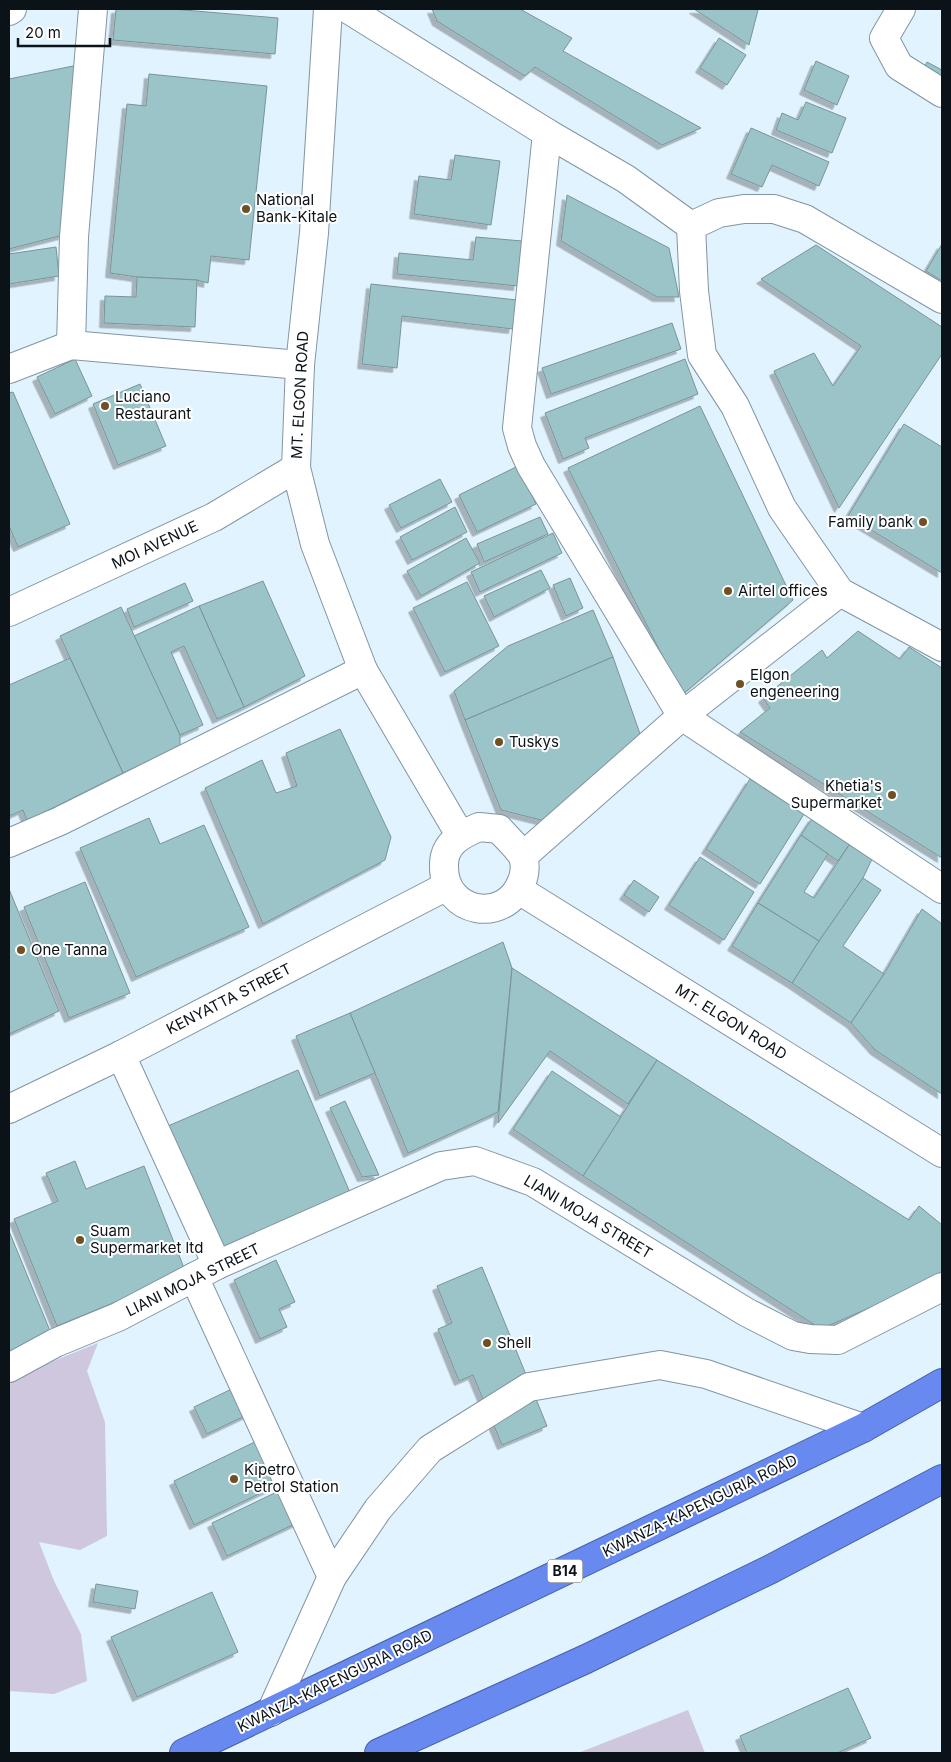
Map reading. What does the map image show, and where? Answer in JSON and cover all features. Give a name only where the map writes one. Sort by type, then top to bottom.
[{"type":"highway","name":"KWANZA-KAPENGURIA ROAD","points":[[184,1753],[863,1428],[942,1383]]},
{"type":"highway","points":[[379,1753],[586,1658],[771,1569],[942,1478]]},
{"type":"street","points":[[71,345],[74,237],[93,9]]},
{"type":"street","name":"MT. ELGON ROAD","points":[[328,9],[314,233],[300,365],[296,468],[316,544],[363,670],[460,835]]},
{"type":"street","points":[[348,9],[547,133],[626,179],[691,226]]},
{"type":"street","points":[[901,9],[884,38],[899,66],[942,92]]},
{"type":"street","points":[[547,133],[517,428],[522,446],[531,466],[682,716],[942,890]]},
{"type":"street","points":[[691,226],[719,213],[744,209],[774,209],[805,220],[942,299]]},
{"type":"street","points":[[691,226],[694,292],[702,355],[735,406],[782,508],[840,592],[942,647]]},
{"type":"street","points":[[9,369],[71,345],[300,365]]},
{"type":"street","name":"MOI AVENUE","points":[[9,612],[214,517],[296,468]]},
{"type":"street","points":[[523,856],[682,716],[840,592]]},
{"type":"street","points":[[9,843],[60,821],[363,670]]},
{"type":"street","points":[[479,827],[499,829],[523,856],[525,874],[519,890],[512,898],[493,908],[482,909],[461,902],[453,895],[447,886],[444,864],[446,852],[460,835],[479,827]]},
{"type":"street","name":"KENYATTA STREET","points":[[9,1109],[121,1055],[447,886]]},
{"type":"street","name":"MT. ELGON ROAD","points":[[519,890],[942,1153]]},
{"type":"street","points":[[121,1055],[205,1271],[332,1577]]},
{"type":"street","name":"LIANI MOJA STREET","points":[[9,1368],[55,1343],[118,1317],[205,1271],[442,1166],[475,1161],[533,1182],[746,1312],[793,1336],[838,1340],[942,1287]]},
{"type":"street","points":[[272,1712],[332,1577],[378,1510],[430,1449],[529,1387],[660,1365],[706,1374],[863,1428]]},
{"type":"shaded area","points":[[98,1343],[87,1371],[105,1422],[107,1536],[80,1550],[39,1542],[54,1581],[81,1634],[87,1681],[54,1694],[9,1691],[9,1379]]},
{"type":"shaded area","points":[[688,1710],[705,1753],[578,1753]]},
{"type":"building","points":[[116,9],[172,9],[278,18],[275,54],[113,40]]},
{"type":"building","points":[[432,9],[520,9],[572,38],[563,51],[701,128],[662,145],[535,67],[525,76],[437,21]]},
{"type":"building","points":[[694,9],[757,9],[749,45]]},
{"type":"building","points":[[719,38],[746,55],[727,85],[700,68]]},
{"type":"building","points":[[816,61],[849,76],[837,105],[804,90]]},
{"type":"building","points":[[927,62],[942,70],[942,87],[920,75]]},
{"type":"building","points":[[78,65],[63,235],[9,249],[9,79]]},
{"type":"building","points":[[149,74],[267,86],[249,260],[211,256],[208,283],[197,280],[137,277],[110,273],[127,104],[146,106]]},
{"type":"building","points":[[806,102],[846,118],[832,153],[776,130],[782,113],[798,120]]},
{"type":"building","points":[[751,128],[829,162],[819,186],[772,165],[762,187],[731,174]]},
{"type":"building","points":[[455,155],[500,161],[491,225],[414,214],[419,176],[451,180]]},
{"type":"building","points":[[567,195],[669,248],[679,297],[657,297],[561,241]]},
{"type":"building","points":[[476,237],[522,241],[518,286],[397,274],[399,253],[473,260]]},
{"type":"building","points":[[942,244],[942,281],[926,271]]},
{"type":"building","points":[[816,245],[942,327],[942,354],[839,508],[774,371],[814,353],[833,386],[861,346],[761,279]]},
{"type":"building","points":[[56,247],[59,276],[9,284],[9,254]]},
{"type":"building","points":[[137,277],[197,280],[195,327],[104,323],[105,296],[136,297]]},
{"type":"building","points":[[371,284],[517,300],[513,329],[402,316],[397,368],[362,364]]},
{"type":"building","points":[[672,323],[681,349],[551,394],[542,368]]},
{"type":"building","points":[[75,359],[92,396],[55,414],[37,377]]},
{"type":"building","points":[[685,359],[698,394],[585,438],[589,448],[563,459],[545,413]]},
{"type":"building","points":[[140,384],[166,446],[118,465],[93,404]]},
{"type":"building","points":[[13,392],[70,524],[18,547],[9,526],[9,393]]},
{"type":"building","points":[[700,406],[793,600],[682,695],[568,468]]},
{"type":"building","points":[[904,424],[942,447],[942,573],[848,516]]},
{"type":"building","points":[[518,466],[536,504],[477,532],[459,495]]},
{"type":"building","points":[[440,479],[452,502],[401,528],[389,505]]},
{"type":"building","points":[[455,507],[467,532],[412,560],[400,537]]},
{"type":"building","points":[[540,517],[548,534],[484,562],[477,544]]},
{"type":"building","points":[[553,533],[562,553],[480,592],[471,572]]},
{"type":"building","points":[[466,538],[480,563],[421,596],[407,571]]},
{"type":"building","points":[[541,570],[550,588],[494,617],[484,596]]},
{"type":"building","points":[[570,578],[583,608],[566,616],[553,585]]},
{"type":"building","points":[[263,581],[305,676],[244,707],[199,606]]},
{"type":"building","points":[[467,582],[499,646],[445,672],[413,608]]},
{"type":"building","points":[[185,583],[193,601],[134,627],[127,609]]},
{"type":"building","points":[[199,606],[244,707],[217,719],[184,646],[171,652],[203,725],[180,735],[134,636]]},
{"type":"building","points":[[121,607],[180,735],[180,746],[123,773],[60,636]]},
{"type":"building","points":[[593,610],[613,657],[465,720],[454,691],[508,646]]},
{"type":"building","name":"Khetia's Supermarket","points":[[858,631],[900,659],[909,647],[942,668],[942,858],[740,732],[770,708],[763,698],[822,650],[827,658]]},
{"type":"building","points":[[613,657],[645,748],[549,822],[501,810],[465,720]]},
{"type":"building","points":[[70,658],[123,773],[27,821],[23,810],[9,816],[9,685]]},
{"type":"building","points":[[340,729],[391,837],[385,860],[263,924],[205,788],[262,760],[276,793],[297,786],[286,753]]},
{"type":"building","points":[[750,779],[804,814],[760,884],[706,849]]},
{"type":"building","points":[[813,817],[851,842],[838,861],[801,835]]},
{"type":"building","points":[[149,818],[160,844],[204,825],[249,927],[136,977],[80,848]]},
{"type":"building","points":[[801,835],[828,854],[804,892],[814,898],[851,842],[873,857],[863,878],[819,941],[758,903]]},
{"type":"building","points":[[700,857],[754,892],[724,940],[669,905]]},
{"type":"building","points":[[863,878],[881,890],[843,946],[884,974],[851,1023],[792,983]]},
{"type":"building","points":[[634,880],[659,897],[649,912],[624,895]]},
{"type":"building","points":[[85,882],[130,993],[69,1018],[24,907]]},
{"type":"building","name":"One Tanna","points":[[9,889],[59,1011],[9,1034]]},
{"type":"building","points":[[758,903],[819,941],[792,983],[732,946]]},
{"type":"building","points":[[922,909],[942,924],[942,1094],[875,1050],[851,1023],[884,974]]},
{"type":"building","points":[[503,942],[512,968],[498,1112],[408,1153],[350,1013]]},
{"type":"building","points":[[512,968],[657,1060],[628,1104],[550,1051],[498,1123]]},
{"type":"building","points":[[350,1013],[375,1073],[320,1096],[296,1036]]},
{"type":"building","points":[[657,1060],[909,1220],[919,1206],[942,1225],[942,1276],[821,1329],[583,1176]]},
{"type":"building","points":[[298,1070],[351,1195],[221,1250],[168,1126]]},
{"type":"building","points":[[552,1071],[621,1117],[583,1176],[513,1129]]},
{"type":"building","points":[[345,1101],[379,1175],[362,1177],[330,1108]]},
{"type":"building","points":[[75,1161],[86,1189],[144,1166],[186,1273],[57,1326],[14,1219],[58,1201],[46,1173]]},
{"type":"building","points":[[9,1231],[55,1343],[9,1362]]},
{"type":"building","points":[[276,1260],[295,1302],[279,1309],[287,1327],[260,1339],[234,1280]]},
{"type":"building","points":[[482,1267],[547,1426],[502,1445],[473,1375],[459,1381],[438,1329],[452,1323],[437,1286]]},
{"type":"building","points":[[238,1386],[251,1413],[207,1434],[194,1407]]},
{"type":"building","points":[[263,1438],[284,1482],[194,1525],[174,1481]]},
{"type":"building","points":[[285,1488],[301,1521],[227,1556],[212,1523]]},
{"type":"building","points":[[96,1584],[138,1591],[135,1609],[93,1602]]},
{"type":"building","points":[[212,1592],[238,1652],[137,1697],[111,1637]]},
{"type":"building","points":[[848,1688],[871,1738],[837,1753],[747,1753],[740,1736]]},
{"type":"place","name":"National Bank-Kitale","points":[[246,209]]},
{"type":"place","name":"Luciano Restaurant","points":[[105,406]]},
{"type":"place","name":"Family bank","points":[[923,522]]},
{"type":"place","name":"Airtel offices","points":[[728,591]]},
{"type":"place","name":"Elgon engeneering","points":[[740,684]]},
{"type":"place","name":"Tuskys","points":[[499,742]]},
{"type":"place","name":"Khetia's Supermarket","points":[[892,795]]},
{"type":"place","name":"One Tanna","points":[[21,950]]},
{"type":"place","name":"Suam Supermarket ltd","points":[[80,1240]]},
{"type":"place","name":"Shell","points":[[487,1343]]},
{"type":"place","name":"Kipetro Petrol Station","points":[[234,1479]]}]
